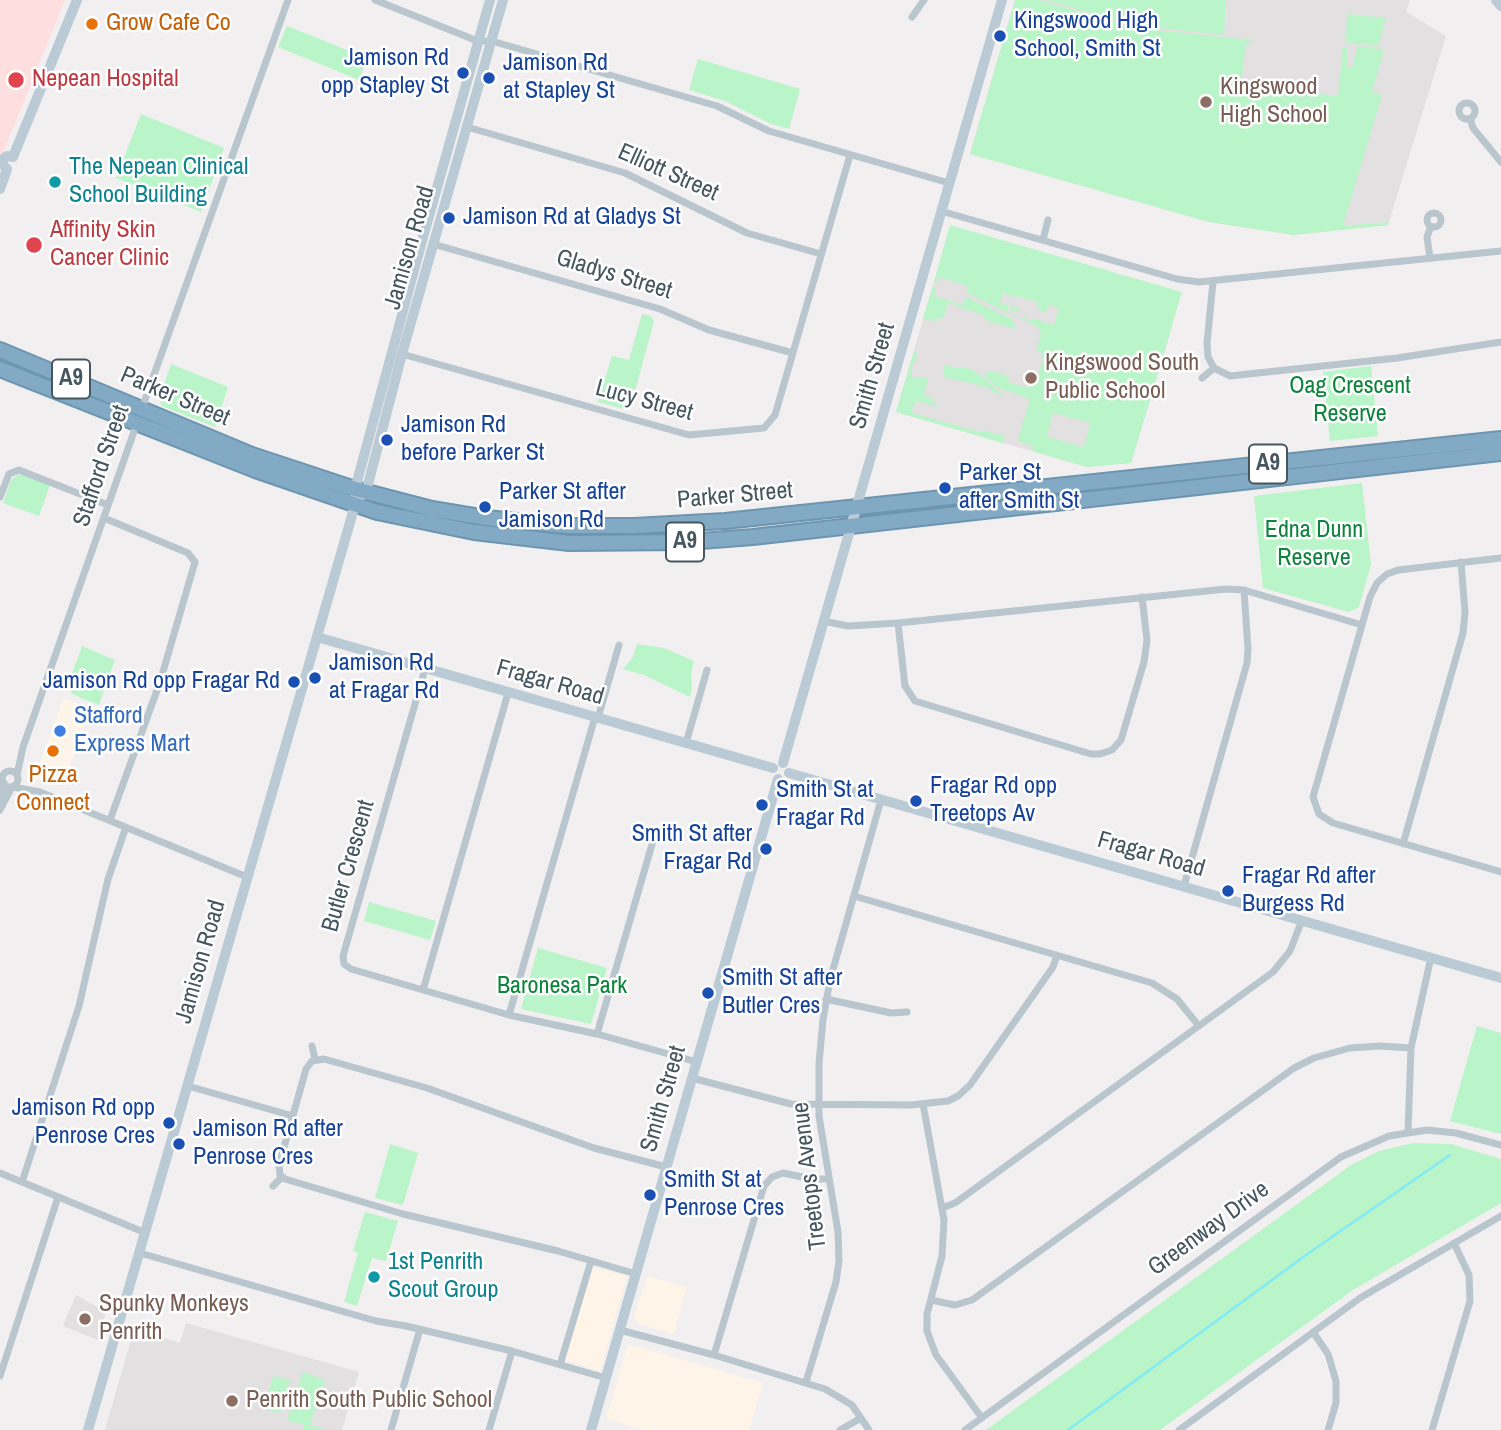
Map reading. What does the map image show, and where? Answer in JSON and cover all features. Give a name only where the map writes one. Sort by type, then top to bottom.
[{"type":"highway","name":"Parker Street","points":[[0,350],[277,464],[360,490],[432,509],[567,526],[670,525],[858,508],[1501,439]]},
{"type":"highway","name":"Parker Street","points":[[0,369],[275,477],[355,505],[465,530],[569,542],[688,542],[851,527],[1156,490],[1501,453]]},
{"type":"street","points":[[0,189],[7,169],[3,165],[3,159],[9,155],[13,157],[78,0]]},
{"type":"street","name":"Stafford Street","points":[[12,787],[18,782],[23,747],[288,0]]},
{"type":"street","points":[[375,0],[485,41],[717,106],[769,131],[949,183]]},
{"type":"street","name":"Jamison Road","points":[[427,242],[467,128],[485,41],[490,0]]},
{"type":"street","name":"Jamison Road","points":[[88,1430],[360,490],[427,242],[454,124],[503,0]]},
{"type":"street","points":[[912,17],[923,0]]},
{"type":"street","name":"Smith Street","points":[[591,1430],[1002,0]]},
{"type":"street","points":[[1496,0],[1501,6]]},
{"type":"street","points":[[1470,118],[1474,128],[1501,162]]},
{"type":"street","name":"Elliott Street","points":[[454,124],[625,173],[747,233],[821,254]]},
{"type":"street","name":"Lucy Street","points":[[397,352],[695,436],[767,427],[775,415],[850,155]]},
{"type":"street","points":[[941,211],[1177,279],[1213,282],[1501,251]]},
{"type":"street","points":[[1043,240],[1048,220]]},
{"type":"street","points":[[1430,226],[1427,237],[1430,258]]},
{"type":"street","name":"Gladys Street","points":[[427,242],[660,309],[709,330],[793,353]]},
{"type":"street","points":[[1213,282],[1207,351],[1214,368],[1226,375],[1242,376],[1397,358],[1501,342]]},
{"type":"street","points":[[1202,378],[1214,368]]},
{"type":"street","points":[[0,497],[9,474],[19,470],[108,505]]},
{"type":"street","points":[[104,518],[188,553],[195,562],[160,682],[110,820]]},
{"type":"street","points":[[1501,558],[1398,570],[1387,574],[1373,589],[1314,791],[1317,811],[1327,820],[1500,872],[1501,862]]},
{"type":"street","points":[[1403,844],[1461,639],[1465,612],[1461,562]]},
{"type":"street","points":[[823,621],[848,626],[898,623],[1212,589],[1244,590],[1362,625]]},
{"type":"street","points":[[1184,886],[1247,663],[1244,590]]},
{"type":"street","points":[[898,623],[905,686],[915,701],[1078,750],[1100,754],[1112,750],[1121,740],[1144,662],[1147,640],[1142,597]]},
{"type":"street","name":"Fragar Road","points":[[317,637],[1501,978]]},
{"type":"street","points":[[509,1015],[619,645]]},
{"type":"street","name":"Butler Crescent","points":[[425,669],[343,959],[344,964],[351,969],[509,1015],[597,1034],[697,1062]]},
{"type":"street","points":[[685,743],[707,670]]},
{"type":"street","points":[[423,990],[508,693]]},
{"type":"street","name":"Stafford Street","points":[[2,782],[5,772],[23,747]]},
{"type":"street","points":[[5,772],[17,775],[40,792]]},
{"type":"street","points":[[0,801],[2,782],[12,787],[40,792],[247,877]]},
{"type":"street","points":[[0,810],[12,787]]},
{"type":"street","name":"Treetops Avenue","points":[[806,1382],[836,1282],[839,1261],[838,1232],[828,1179],[819,1104],[820,1050],[826,999],[881,800]]},
{"type":"street","points":[[22,1182],[79,1006],[108,879],[126,827]]},
{"type":"street","points":[[597,1034],[655,834]]},
{"type":"street","points":[[854,897],[1158,986],[1177,999],[1199,1026]]},
{"type":"street","points":[[942,1208],[955,1203],[1278,968],[1293,946],[1303,920]]},
{"type":"street","points":[[692,1078],[785,1103],[923,1104],[948,1101],[967,1090],[1052,967],[1056,955]]},
{"type":"street","points":[[1408,1132],[1411,1048],[1431,957]]},
{"type":"street","points":[[826,999],[891,1013],[907,1012]]},
{"type":"street","points":[[312,1046],[314,1059],[306,1069],[279,1165],[282,1177],[403,1214],[558,1251],[636,1274]]},
{"type":"street","points":[[931,1300],[956,1305],[972,1300],[1294,1068],[1314,1058],[1350,1048],[1411,1048]]},
{"type":"street","points":[[314,1059],[324,1059],[427,1088],[594,1148],[666,1167]]},
{"type":"street","points":[[188,1086],[293,1116]]},
{"type":"street","points":[[923,1104],[942,1208],[944,1246],[926,1326],[932,1348],[982,1418]]},
{"type":"street","name":"Greenway Drive","points":[[965,1430],[1341,1157],[1367,1144],[1408,1132],[1427,1130],[1456,1133],[1501,1145]]},
{"type":"street","points":[[0,1173],[146,1233]]},
{"type":"street","points":[[714,1355],[764,1186],[772,1177],[783,1173],[812,1179],[828,1179]]},
{"type":"street","points":[[273,1186],[282,1177]]},
{"type":"street","points":[[0,1376],[58,1197]]},
{"type":"street","points":[[1179,1430],[1360,1298],[1501,1216]]},
{"type":"street","points":[[1432,1430],[1471,1301],[1469,1275],[1454,1243]]},
{"type":"street","points":[[140,1253],[376,1321],[512,1351],[606,1378]]},
{"type":"street","points":[[560,1365],[590,1261]]},
{"type":"street","points":[[391,1430],[420,1329]]},
{"type":"street","points":[[620,1330],[806,1382],[844,1398],[869,1430]]},
{"type":"street","points":[[1313,1332],[1328,1354],[1335,1373],[1337,1395],[1328,1430]]},
{"type":"street","points":[[489,1430],[512,1351]]},
{"type":"street","points":[[840,1430],[861,1418]]},
{"type":"shaded area","name":"Nepean Hospital","points":[[0,0],[65,0],[0,160]]},
{"type":"shaded area","name":"Kingswood High School","points":[[1015,0],[1410,0],[1406,12],[1446,36],[1388,225],[1294,235],[1209,222],[970,154]]},
{"type":"shaded area","name":"Kingswood South Public School","points":[[938,268],[1170,334],[1131,463],[1087,467],[896,412]]},
{"type":"shaded area","points":[[63,698],[84,706],[88,715],[64,782],[55,786],[35,778]]},
{"type":"shaded area","points":[[592,1267],[627,1276],[600,1371],[565,1360]]},
{"type":"shaded area","points":[[647,1276],[687,1287],[674,1334],[639,1324],[634,1317]]},
{"type":"shaded area","name":"Spunky Monkeys Penrith","points":[[76,1295],[106,1312],[98,1340],[63,1326]]},
{"type":"shaded area","name":"Penrith South Public School","points":[[186,1323],[359,1372],[342,1430],[105,1430],[134,1329],[180,1343]]},
{"type":"shaded area","points":[[631,1345],[763,1383],[749,1430],[643,1430],[606,1419],[627,1347]]},
{"type":"green space","name":"Kingswood High School","points":[[1015,0],[1038,0],[1138,28],[1250,40],[1249,44],[1246,44],[1241,85],[1338,96],[1343,46],[1347,47],[1348,68],[1352,68],[1358,46],[1384,50],[1372,92],[1382,95],[1343,226],[1388,222],[1388,225],[1294,235],[1209,222],[970,154]]},
{"type":"green space","points":[[1046,0],[1226,0],[1224,35],[1133,25]]},
{"type":"green space","points":[[1348,14],[1386,18],[1378,46],[1345,42]]},
{"type":"green space","points":[[287,26],[367,58],[359,80],[278,47]]},
{"type":"green space","points":[[698,59],[800,89],[789,129],[771,124],[725,101],[689,90]]},
{"type":"green space","points":[[141,114],[224,148],[201,212],[116,178]]},
{"type":"green space","points":[[950,225],[1182,292],[1131,463],[1087,467],[1032,451],[1033,446],[1018,439],[1030,399],[996,387],[984,374],[991,371],[1009,376],[1008,382],[1029,388],[1031,383],[1035,384],[1043,359],[1036,349],[1041,335],[1038,327],[1017,316],[1054,325],[1059,308],[1049,305],[1046,312],[1041,313],[1038,308],[1036,313],[1038,302],[1014,296],[1011,306],[1019,308],[1018,312],[1009,309],[1013,296],[1002,293],[1000,303],[1008,305],[1007,310],[1015,316],[967,293],[968,286],[939,277],[937,283],[934,282]],"holes":[[[1053,413],[1090,423],[1084,447],[1047,437]]]},
{"type":"green space","points":[[933,286],[936,288],[934,296],[962,305],[966,297],[1012,319],[1016,329],[988,321],[984,315],[964,309],[961,312],[962,307],[948,303],[943,319],[937,317],[935,322],[923,318]]},
{"type":"green space","points":[[642,314],[651,316],[654,321],[631,406],[624,409],[598,402],[612,356],[629,360]]},
{"type":"green space","points":[[914,351],[918,355],[912,366],[912,377],[931,379],[928,380],[924,395],[937,403],[936,406],[915,401],[912,413],[980,432],[981,430],[1005,436],[1003,443],[896,412]]},
{"type":"green space","points":[[171,364],[228,387],[215,427],[162,406],[159,399]]},
{"type":"green space","points":[[944,365],[967,367],[982,376],[1004,396],[992,392],[990,388],[944,377]]},
{"type":"green space","name":"Oag Crescent Reserve","points":[[1371,366],[1378,436],[1330,441],[1323,372]]},
{"type":"green space","points":[[17,475],[50,485],[39,516],[3,503],[11,480]]},
{"type":"green space","name":"Edna Dunn Reserve","points":[[1362,483],[1371,564],[1359,607],[1349,612],[1263,588],[1254,496]]},
{"type":"green space","points":[[637,644],[664,648],[694,661],[690,697],[644,675],[623,669],[633,657]]},
{"type":"green space","points":[[82,646],[115,660],[99,705],[72,694],[68,685]]},
{"type":"green space","points":[[369,902],[436,921],[430,940],[364,921]]},
{"type":"green space","name":"Baronesa Park","points":[[538,948],[607,968],[591,1024],[521,1009]]},
{"type":"green space","points":[[1477,1026],[1501,1033],[1501,1134],[1450,1121]]},
{"type":"green space","points":[[1413,1143],[1451,1144],[1501,1159],[1501,1203],[1353,1290],[1160,1430],[986,1430],[1351,1165],[1379,1151]]},
{"type":"green space","points":[[390,1144],[418,1153],[403,1205],[375,1198]]},
{"type":"green space","points":[[365,1212],[398,1221],[386,1261],[372,1258],[357,1306],[344,1302],[358,1253],[353,1251]]},
{"type":"green space","points":[[303,1372],[325,1380],[310,1425],[327,1430],[303,1430],[304,1425],[287,1420]]},
{"type":"green space","points":[[273,1376],[290,1380],[280,1413],[264,1409]]},
{"type":"waterway","points":[[1068,1430],[1306,1255],[1450,1155]]},
{"type":"place","name":"Grow Cafe Co","points":[[92,24]]},
{"type":"place","name":"Kingswood High School, Smith St","points":[[1000,36]]},
{"type":"place","name":"Jamison Rd opp Stapley St","points":[[463,73]]},
{"type":"place","name":"Jamison Rd at Stapley St","points":[[489,78]]},
{"type":"place","name":"Nepean Hospital","points":[[16,80]]},
{"type":"place","name":"Kingswood High School","points":[[1206,102]]},
{"type":"place","name":"The Nepean Clinical School Building","points":[[55,182]]},
{"type":"place","name":"Jamison Rd at Gladys St","points":[[449,218]]},
{"type":"place","name":"Affinity Skin Cancer Clinic","points":[[34,245]]},
{"type":"place","name":"Kingswood South Public School","points":[[1031,378]]},
{"type":"place","name":"Jamison Rd before Parker St","points":[[387,440]]},
{"type":"place","name":"Parker St after Smith St","points":[[945,488]]},
{"type":"place","name":"Parker St after Jamison Rd","points":[[485,507]]},
{"type":"place","name":"Jamison Rd at Fragar Rd","points":[[315,678]]},
{"type":"place","name":"Jamison Rd opp Fragar Rd","points":[[294,682]]},
{"type":"place","name":"Stafford Express Mart","points":[[60,731]]},
{"type":"place","name":"Pizza Connect","points":[[53,751]]},
{"type":"place","name":"Fragar Rd opp Treetops Av","points":[[916,801]]},
{"type":"place","name":"Smith St at Fragar Rd","points":[[762,805]]},
{"type":"place","name":"Smith St after Fragar Rd","points":[[766,849]]},
{"type":"place","name":"Fragar Rd after Burgess Rd","points":[[1228,891]]},
{"type":"place","name":"Smith St after Butler Cres","points":[[708,993]]},
{"type":"place","name":"Jamison Rd opp Penrose Cres","points":[[169,1123]]},
{"type":"place","name":"Jamison Rd after Penrose Cres","points":[[179,1144]]},
{"type":"place","name":"Smith St at Penrose Cres","points":[[650,1195]]},
{"type":"place","name":"1st Penrith Scout Group","points":[[374,1277]]},
{"type":"place","name":"Spunky Monkeys Penrith","points":[[85,1319]]},
{"type":"place","name":"Penrith South Public School","points":[[232,1401]]}]
